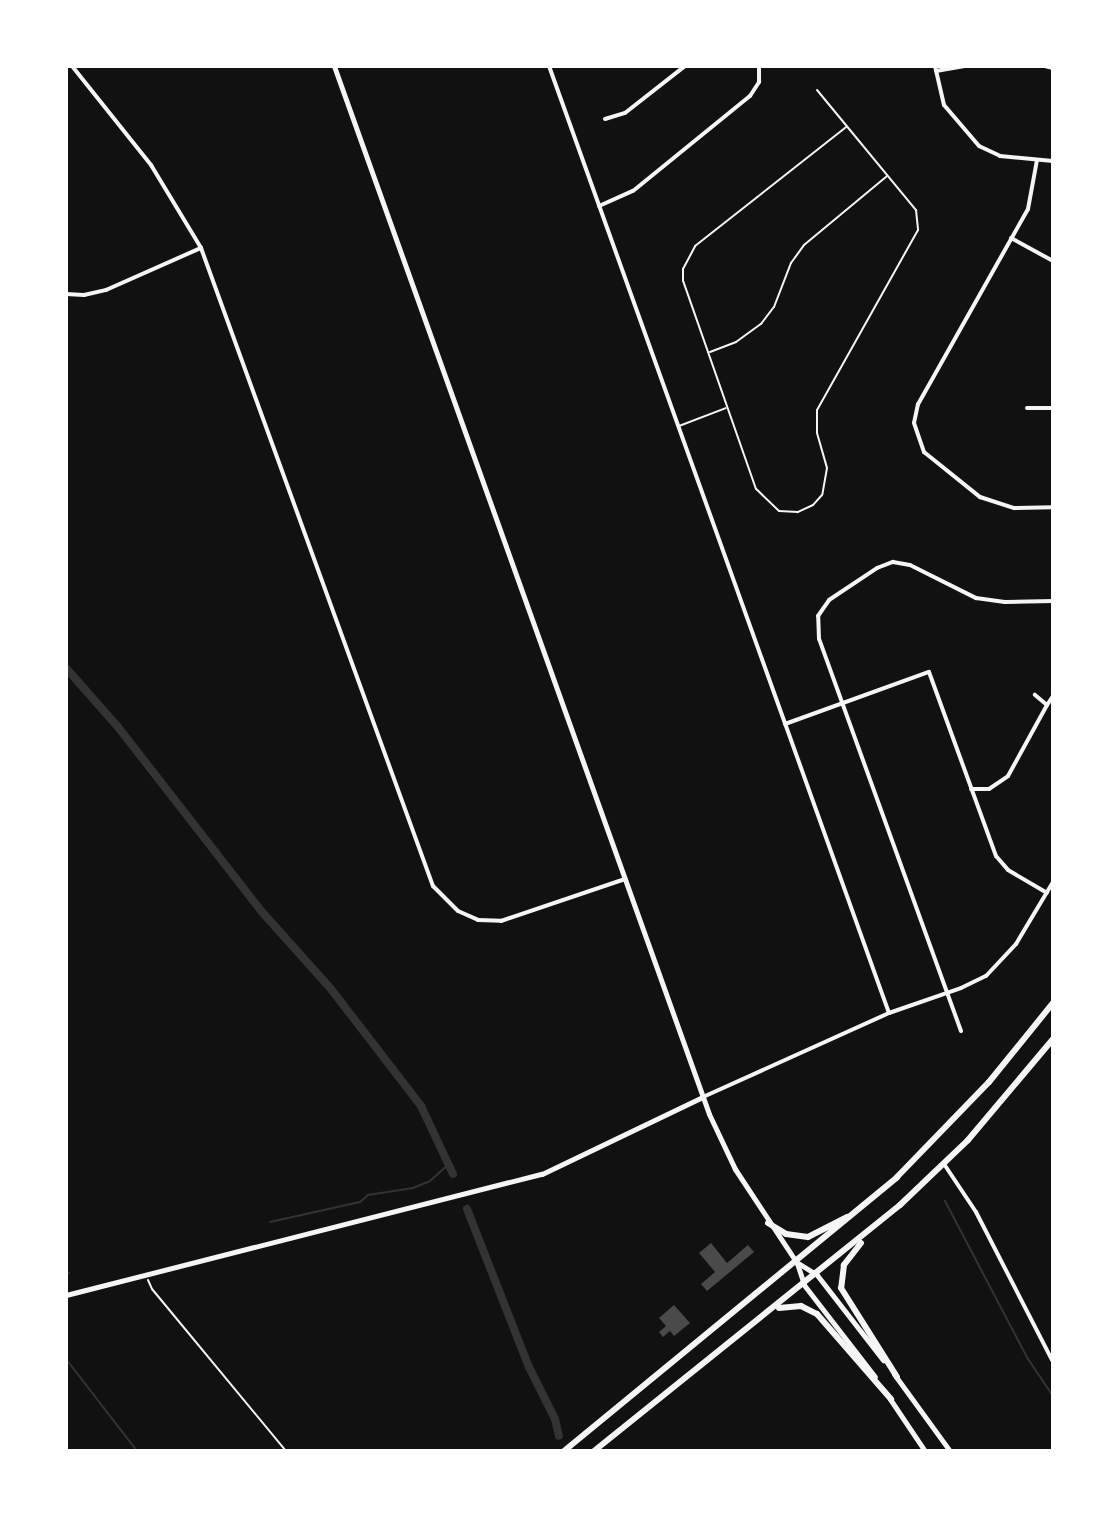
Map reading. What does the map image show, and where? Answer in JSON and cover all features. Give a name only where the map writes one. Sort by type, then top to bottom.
[{"type":"main road","points":[[334,66],[703,1097],[735,1169],[797,1263],[804,1285],[891,1399],[925,1450]]},
{"type":"main road","points":[[564,1451],[864,1207],[989,1082],[1053,1003]]},
{"type":"main road","points":[[594,1451],[871,1230],[944,1164],[997,1109],[1053,1039]]},
{"type":"main road","points":[[66,1295],[542,1174],[703,1097]]},
{"type":"main road","points":[[768,1223],[786,1234],[806,1237],[864,1207]]},
{"type":"main road","points":[[871,1230],[844,1265],[841,1288],[897,1377]]},
{"type":"main road","points":[[797,1263],[817,1275],[950,1451]]},
{"type":"main road","points":[[768,1314],[786,1306],[812,1310],[891,1399]]},
{"type":"street","points":[[72,66],[151,165],[201,248],[433,886],[458,911],[478,920],[501,921],[625,879]]},
{"type":"street","points":[[549,66],[889,1013]]},
{"type":"street","points":[[605,119],[625,113],[685,66]]},
{"type":"street","points":[[599,206],[633,191],[750,96],[760,77],[759,66]]},
{"type":"street","points":[[965,66],[935,69],[944,105],[969,137],[1000,156],[1053,161]]},
{"type":"street","points":[[1045,66],[1053,68]]},
{"type":"street","points":[[1037,160],[1032,198],[918,404],[915,433],[931,458],[980,497],[1014,508],[1053,507]]},
{"type":"street","points":[[1011,238],[1053,261]]},
{"type":"street","points":[[66,294],[84,295],[106,290],[201,248]]},
{"type":"street","points":[[1027,408],[1053,408]]},
{"type":"street","points":[[961,1031],[817,633],[818,616],[829,600],[877,568],[893,562],[910,565],[976,598],[1005,602],[1053,601]]},
{"type":"street","points":[[785,724],[929,672],[1002,864],[1047,893]]},
{"type":"street","points":[[1035,695],[1047,705]]},
{"type":"street","points":[[971,789],[989,789],[1003,782],[1053,696]]},
{"type":"street","points":[[703,1097],[889,1013],[974,983],[997,967],[1016,944],[1053,882]]},
{"type":"street","points":[[944,1164],[976,1212],[1053,1362]]},
{"type":"lane","points":[[817,90],[916,210],[918,230],[817,410],[816,428],[827,481],[817,502],[790,513],[768,504],[756,489],[683,281],[687,255],[846,127]]},
{"type":"lane","points":[[709,352],[736,342],[761,324],[774,307],[791,263],[804,245],[887,176]]},
{"type":"lane","points":[[678,426],[728,407]]},
{"type":"path","points":[[146,1275],[152,1289],[286,1451]]},
{"type":"building","points":[[711,1243],[727,1263],[748,1245],[754,1252],[707,1291],[701,1284],[715,1272],[699,1253]]},
{"type":"building","points":[[674,1305],[690,1323],[674,1336],[670,1331],[663,1337],[659,1332],[666,1326],[659,1318]]},
{"type":"waterway","points":[[66,668],[118,727],[263,913],[331,989],[421,1106],[453,1174]]},
{"type":"waterway","points":[[270,1222],[360,1202],[368,1195],[413,1188],[430,1181],[449,1164]]},
{"type":"waterway","points":[[945,1201],[1028,1359],[1053,1396]]},
{"type":"waterway","points":[[467,1209],[529,1367],[555,1419],[559,1436]]},
{"type":"waterway","points":[[66,1359],[137,1451]]}]
